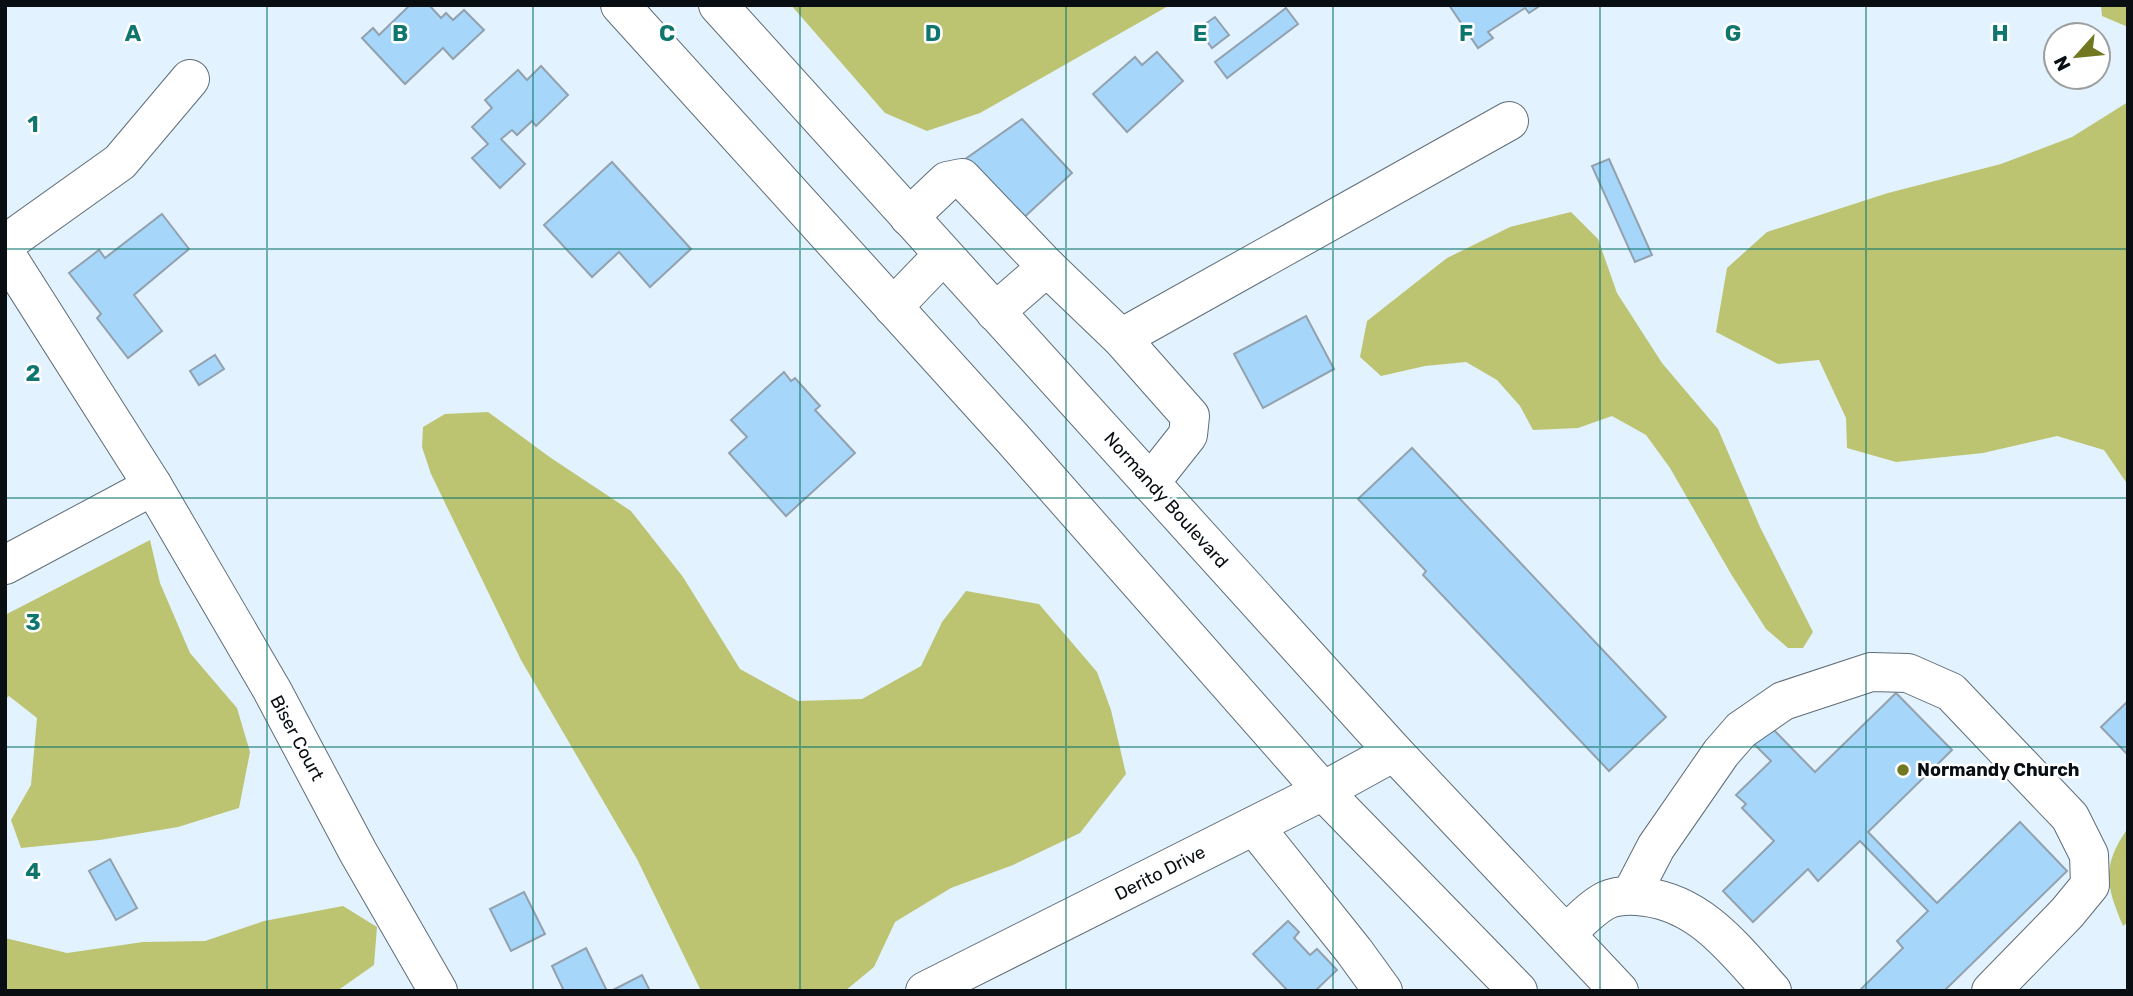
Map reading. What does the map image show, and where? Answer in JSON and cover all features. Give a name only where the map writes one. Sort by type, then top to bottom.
[{"type":"main road","points":[[620,5],[1013,439],[1323,791],[1518,991]]},
{"type":"main road","name":"Normandy Boulevard","points":[[718,5],[1394,752],[1619,991]]},
{"type":"main road","points":[[5,244],[120,162],[190,79]]},
{"type":"main road","points":[[1121,338],[1509,121]]},
{"type":"main road","points":[[909,217],[947,181],[962,178],[1047,267],[1121,338],[1190,416],[1188,435],[1150,482]]},
{"type":"main road","name":"Biser Court","points":[[5,253],[153,486],[272,690],[358,852],[438,991]]},
{"type":"main road","points":[[893,307],[943,255]]},
{"type":"main road","points":[[995,312],[1047,267]]},
{"type":"main road","points":[[5,565],[153,486]]},
{"type":"main road","points":[[1631,895],[1656,847],[1721,753],[1741,730],[1783,701],[1834,682],[1871,672],[1908,673],[1951,692],[2070,817],[2089,855],[2090,885],[1991,991]]},
{"type":"main road","name":"Derito Drive","points":[[925,991],[1323,791],[1394,752]]},
{"type":"main road","points":[[1254,826],[1383,991]]},
{"type":"main road","points":[[1566,934],[1604,901],[1631,895],[1663,899],[1692,911],[1723,937],[1772,991]]},
{"type":"green space","points":[[791,5],[1170,5],[980,113],[927,131],[885,113]]},
{"type":"green space","points":[[2101,5],[2128,5],[2128,27],[2102,16]]},
{"type":"green space","points":[[2128,102],[2128,485],[2104,450],[2057,436],[1983,453],[1896,462],[1847,448],[1846,418],[1819,360],[1778,364],[1716,332],[1727,268],[1767,232],[1888,193],[2001,164],[2072,137]]},
{"type":"green space","points":[[1571,212],[1598,239],[1617,293],[1662,363],[1718,429],[1760,527],[1813,632],[1803,648],[1788,648],[1766,629],[1670,468],[1646,435],[1612,416],[1578,428],[1533,430],[1520,406],[1497,380],[1466,362],[1425,366],[1381,376],[1360,357],[1367,321],[1447,258],[1510,227]]},
{"type":"green space","points":[[488,412],[631,511],[683,577],[740,669],[798,701],[862,699],[921,666],[942,622],[966,591],[1039,604],[1097,672],[1111,710],[1126,774],[1080,833],[1013,865],[951,888],[895,922],[874,967],[845,991],[701,991],[637,859],[521,660],[431,474],[422,447],[423,427],[445,414]]},
{"type":"green space","points":[[150,540],[160,583],[190,653],[237,708],[250,752],[239,808],[178,827],[100,840],[21,848],[11,820],[31,785],[37,718],[9,696],[5,699],[5,615]]},
{"type":"green space","points":[[2128,828],[2128,922],[2123,926],[2113,899],[2109,876],[2113,854]]},
{"type":"green space","points":[[343,906],[377,927],[374,965],[337,991],[5,991],[5,938],[67,953],[143,942],[205,941],[264,921]]},
{"type":"building","points":[[410,5],[429,5],[441,18],[446,13],[453,20],[464,10],[484,30],[453,59],[443,48],[405,84],[362,38],[373,28],[379,35]]},
{"type":"building","points":[[1449,5],[1541,5],[1529,13],[1525,8],[1488,32],[1493,38],[1478,48]]},
{"type":"building","points":[[1286,8],[1298,24],[1227,78],[1215,62]]},
{"type":"building","points":[[1215,17],[1229,35],[1212,48],[1198,29]]},
{"type":"building","points":[[1157,52],[1183,81],[1127,132],[1093,94],[1135,57],[1142,65]]},
{"type":"building","points":[[541,66],[568,95],[536,126],[532,121],[517,135],[512,130],[501,139],[525,164],[500,188],[472,158],[488,144],[472,127],[492,108],[485,100],[518,70],[527,80]]},
{"type":"building","points":[[1022,119],[1072,173],[1019,222],[964,160]]},
{"type":"building","points":[[1609,159],[1652,255],[1635,262],[1592,166]]},
{"type":"building","points":[[612,162],[691,249],[650,287],[619,252],[592,277],[544,225]]},
{"type":"building","points":[[162,214],[189,249],[134,295],[162,331],[128,358],[97,318],[101,314],[69,273],[99,250],[105,258]]},
{"type":"building","points":[[1306,316],[1334,369],[1263,408],[1234,354]]},
{"type":"building","points":[[215,355],[224,369],[199,385],[190,371]]},
{"type":"building","points":[[784,372],[791,381],[795,378],[820,406],[815,410],[855,453],[786,516],[729,453],[747,437],[731,420]]},
{"type":"building","points":[[1412,448],[1666,717],[1609,771],[1423,575],[1426,571],[1358,499]]},
{"type":"building","points":[[1896,693],[1952,750],[1868,832],[1937,903],[2020,822],[2067,871],[1944,991],[1859,991],[1903,948],[1897,941],[1928,911],[1860,841],[1818,881],[1808,869],[1753,922],[1723,891],[1774,841],[1742,808],[1746,804],[1736,795],[1771,761],[1752,742],[1769,725],[1815,772]]},
{"type":"building","points":[[2128,701],[2128,755],[2101,727]]},
{"type":"building","points":[[110,859],[137,908],[116,920],[89,871]]},
{"type":"building","points":[[524,892],[545,934],[511,951],[490,909]]},
{"type":"building","points":[[1288,921],[1299,932],[1294,938],[1310,955],[1317,949],[1337,970],[1315,991],[1288,991],[1253,954]]},
{"type":"building","points":[[586,948],[607,991],[564,991],[552,966]]},
{"type":"building","points":[[642,975],[650,991],[611,991]]},
{"type":"place","name":"Normandy Church","points":[[1903,770]]}]
